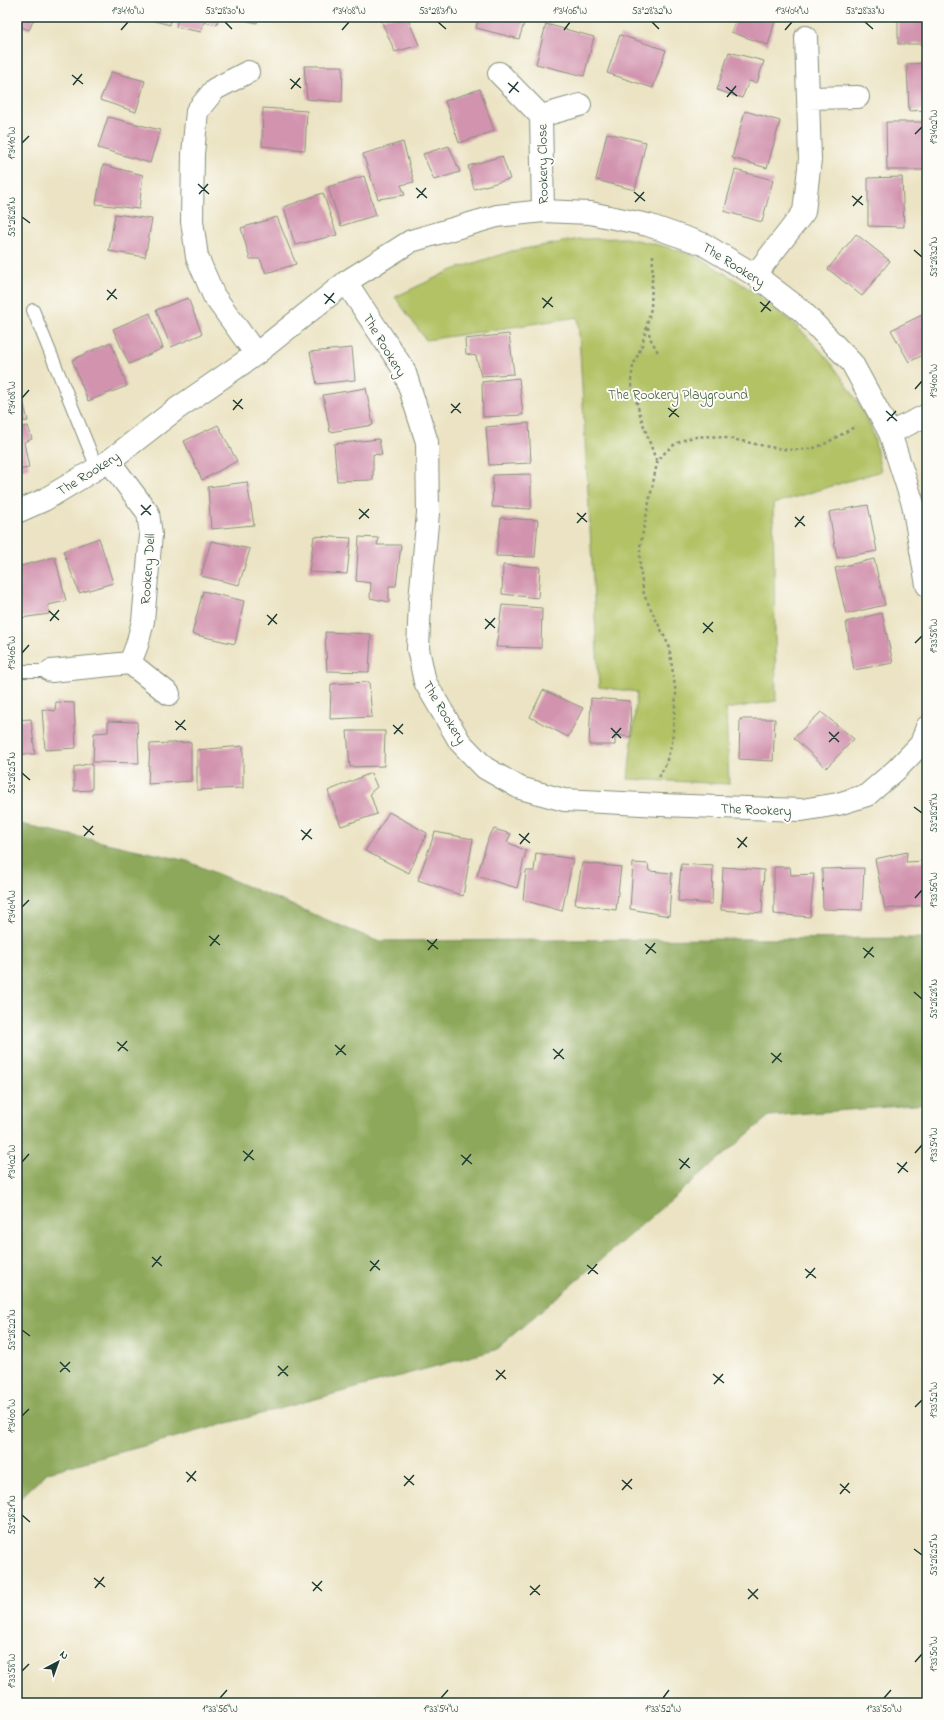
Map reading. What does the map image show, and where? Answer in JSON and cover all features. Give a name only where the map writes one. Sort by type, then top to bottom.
[{"type":"street","points":[[755,275],[804,212],[810,159],[806,37]]},
{"type":"street","points":[[248,72],[215,89],[197,111],[192,154],[192,221],[197,257],[214,296],[256,354]]},
{"type":"street","name":"Rookery Close","points":[[499,72],[541,116],[543,211]]},
{"type":"street","points":[[808,98],[858,97]]},
{"type":"street","name":"Rookery Close","points":[[541,116],[580,105]]},
{"type":"street","name":"The Rookery","points":[[17,512],[44,500],[103,465],[175,410],[256,354],[346,282],[411,241],[497,216],[543,211],[590,213],[648,225],[703,244],[755,275],[802,311],[852,363],[890,432],[912,504],[927,585]]},
{"type":"street","name":"The Rookery","points":[[346,282],[404,370],[427,442],[428,513],[420,600],[418,649],[425,682],[460,742],[485,768],[520,788],[564,800],[802,810],[838,804],[867,796],[921,744],[927,727]]},
{"type":"street","points":[[890,432],[927,415]]},
{"type":"street","name":"Rookery Dell","points":[[103,465],[148,513],[151,535],[143,621],[137,645],[130,663]]},
{"type":"street","points":[[51,671],[130,663],[169,694]]},
{"type":"lane","points":[[33,310],[103,465]]},
{"type":"lane","points":[[17,671],[51,671]]},
{"type":"path","points":[[653,252],[651,308],[642,345],[633,366],[631,381],[641,418],[657,463]]},
{"type":"path","points":[[648,325],[650,338],[659,354]]},
{"type":"path","points":[[659,778],[665,766],[672,743],[676,694],[669,646],[644,595],[640,569],[640,547],[657,463],[663,454],[674,444],[694,436],[728,438],[791,450],[813,448],[859,425]]},
{"type":"green space","name":"The Rookery Playground","points":[[625,238],[652,243],[690,254],[747,287],[789,319],[826,357],[857,400],[871,429],[881,471],[773,504],[776,701],[726,709],[729,784],[628,779],[637,692],[599,687],[578,317],[426,340],[395,297],[452,270],[512,251],[580,239]]},
{"type":"green space","points":[[17,823],[187,861],[377,941],[927,938],[927,1104],[769,1116],[495,1350],[48,1472],[17,1501]]},
{"type":"building","points":[[17,17],[35,17],[29,30],[17,25]]},
{"type":"building","points":[[140,17],[171,17],[170,25]]},
{"type":"building","points":[[178,17],[219,17],[217,25],[204,22],[201,32],[176,27]]},
{"type":"building","points":[[230,17],[258,17],[257,23]]},
{"type":"building","points":[[302,17],[312,17],[311,20]]},
{"type":"building","points":[[386,17],[407,17],[419,45],[395,52],[381,20]]},
{"type":"building","points":[[478,17],[526,17],[519,39],[476,28]]},
{"type":"building","points":[[737,17],[761,17],[775,21],[768,45],[731,32]]},
{"type":"building","points":[[898,17],[927,17],[927,44],[898,44]]},
{"type":"building","points":[[546,24],[594,37],[584,76],[536,64]]},
{"type":"building","points":[[620,35],[666,50],[653,88],[607,73]]},
{"type":"building","points":[[729,52],[764,61],[757,83],[749,81],[742,98],[717,90]]},
{"type":"building","points":[[927,63],[927,110],[909,111],[907,64]]},
{"type":"building","points":[[304,66],[343,66],[342,102],[307,99]]},
{"type":"building","points":[[111,72],[145,81],[136,112],[100,100]]},
{"type":"building","points":[[480,89],[494,131],[459,143],[445,101]]},
{"type":"building","points":[[263,108],[307,111],[305,150],[262,146]]},
{"type":"building","points":[[745,111],[780,121],[767,168],[732,158]]},
{"type":"building","points":[[108,117],[160,130],[150,163],[98,148]]},
{"type":"building","points":[[886,122],[927,122],[927,170],[887,170]]},
{"type":"building","points":[[607,133],[646,142],[635,190],[596,180]]},
{"type":"building","points":[[403,142],[414,182],[401,185],[405,195],[378,199],[363,154]]},
{"type":"building","points":[[449,146],[460,172],[434,180],[423,154]]},
{"type":"building","points":[[502,156],[510,179],[474,189],[468,166]]},
{"type":"building","points":[[103,165],[143,175],[139,209],[96,204]]},
{"type":"building","points":[[735,170],[773,180],[762,222],[724,211]]},
{"type":"building","points":[[364,176],[376,215],[341,226],[328,187]]},
{"type":"building","points":[[902,177],[904,227],[868,226],[868,178]]},
{"type":"building","points":[[323,193],[337,235],[295,245],[284,207]]},
{"type":"building","points":[[115,214],[152,219],[145,257],[109,251]]},
{"type":"building","points":[[277,217],[296,264],[266,273],[260,259],[250,259],[241,228]]},
{"type":"building","points":[[856,234],[890,261],[862,296],[828,269]]},
{"type":"building","points":[[188,298],[202,334],[171,347],[156,310]]},
{"type":"building","points":[[150,313],[163,348],[129,364],[113,329]]},
{"type":"building","points":[[924,314],[927,318],[927,353],[909,362],[891,330]]},
{"type":"building","points":[[509,334],[514,374],[481,376],[476,356],[466,354],[465,339]]},
{"type":"building","points":[[111,342],[127,386],[88,401],[72,360]]},
{"type":"building","points":[[352,348],[355,380],[317,384],[310,352]]},
{"type":"building","points":[[519,378],[523,415],[483,417],[482,382]]},
{"type":"building","points":[[17,385],[19,385],[28,421],[17,422]]},
{"type":"building","points":[[366,388],[373,425],[330,432],[323,395]]},
{"type":"building","points":[[529,423],[531,463],[489,465],[486,427]]},
{"type":"building","points":[[218,425],[237,461],[202,480],[184,441]]},
{"type":"building","points":[[28,426],[32,439],[24,442],[29,468],[17,470],[17,428]]},
{"type":"building","points":[[379,439],[382,455],[373,454],[373,480],[337,481],[334,444]]},
{"type":"building","points":[[531,474],[531,509],[492,507],[493,475]]},
{"type":"building","points":[[247,482],[254,525],[211,529],[208,487]]},
{"type":"building","points":[[868,505],[877,551],[837,558],[829,512]]},
{"type":"building","points":[[501,518],[538,520],[535,557],[496,556]]},
{"type":"building","points":[[314,536],[351,538],[347,574],[309,572]]},
{"type":"building","points":[[359,537],[379,538],[377,545],[401,545],[396,586],[389,586],[389,602],[370,598],[371,583],[356,581]]},
{"type":"building","points":[[99,538],[113,583],[79,593],[63,551]]},
{"type":"building","points":[[211,541],[250,549],[239,585],[201,576]]},
{"type":"building","points":[[55,557],[66,601],[48,605],[49,614],[21,618],[17,596],[17,567]]},
{"type":"building","points":[[874,559],[885,605],[846,614],[835,568]]},
{"type":"building","points":[[503,565],[540,567],[538,598],[502,594]]},
{"type":"building","points":[[203,591],[244,601],[235,644],[192,634]]},
{"type":"building","points":[[502,605],[542,608],[541,648],[496,647]]},
{"type":"building","points":[[882,613],[893,663],[854,670],[846,622]]},
{"type":"building","points":[[325,632],[371,634],[369,672],[327,671]]},
{"type":"building","points":[[369,682],[372,717],[330,719],[331,684]]},
{"type":"building","points":[[543,690],[583,708],[568,737],[530,717]]},
{"type":"building","points":[[591,698],[630,701],[631,737],[615,735],[615,745],[589,745]]},
{"type":"building","points":[[56,702],[74,703],[76,748],[45,750],[42,709],[55,711]]},
{"type":"building","points":[[821,712],[854,739],[826,768],[794,738]]},
{"type":"building","points":[[31,719],[35,754],[17,754],[17,720]]},
{"type":"building","points":[[740,719],[775,719],[773,761],[739,759]]},
{"type":"building","points":[[108,721],[137,722],[139,763],[93,762],[94,733],[108,732]]},
{"type":"building","points":[[347,731],[385,731],[384,766],[350,767]]},
{"type":"building","points":[[191,742],[191,781],[148,784],[150,744]]},
{"type":"building","points":[[243,746],[243,788],[197,790],[197,750]]},
{"type":"building","points":[[92,763],[92,790],[74,791],[74,767]]},
{"type":"building","points":[[371,773],[377,787],[370,793],[377,814],[341,826],[328,791]]},
{"type":"building","points":[[389,812],[427,833],[409,873],[365,851]]},
{"type":"building","points":[[494,829],[511,834],[507,842],[526,851],[517,888],[477,876],[489,836]]},
{"type":"building","points":[[435,832],[473,839],[463,896],[418,880]]},
{"type":"building","points":[[907,852],[906,862],[926,861],[927,905],[885,909],[875,859]]},
{"type":"building","points":[[536,853],[573,859],[562,911],[523,900],[526,871],[534,871]]},
{"type":"building","points":[[582,863],[621,867],[616,910],[575,904]]},
{"type":"building","points":[[633,863],[648,864],[649,871],[672,873],[669,916],[630,909]]},
{"type":"building","points":[[681,864],[713,866],[712,904],[678,901]]},
{"type":"building","points":[[723,867],[764,870],[762,913],[721,910]]},
{"type":"building","points":[[774,867],[790,867],[791,875],[814,874],[810,917],[774,914]]},
{"type":"building","points":[[864,868],[862,910],[823,909],[822,869]]}]
